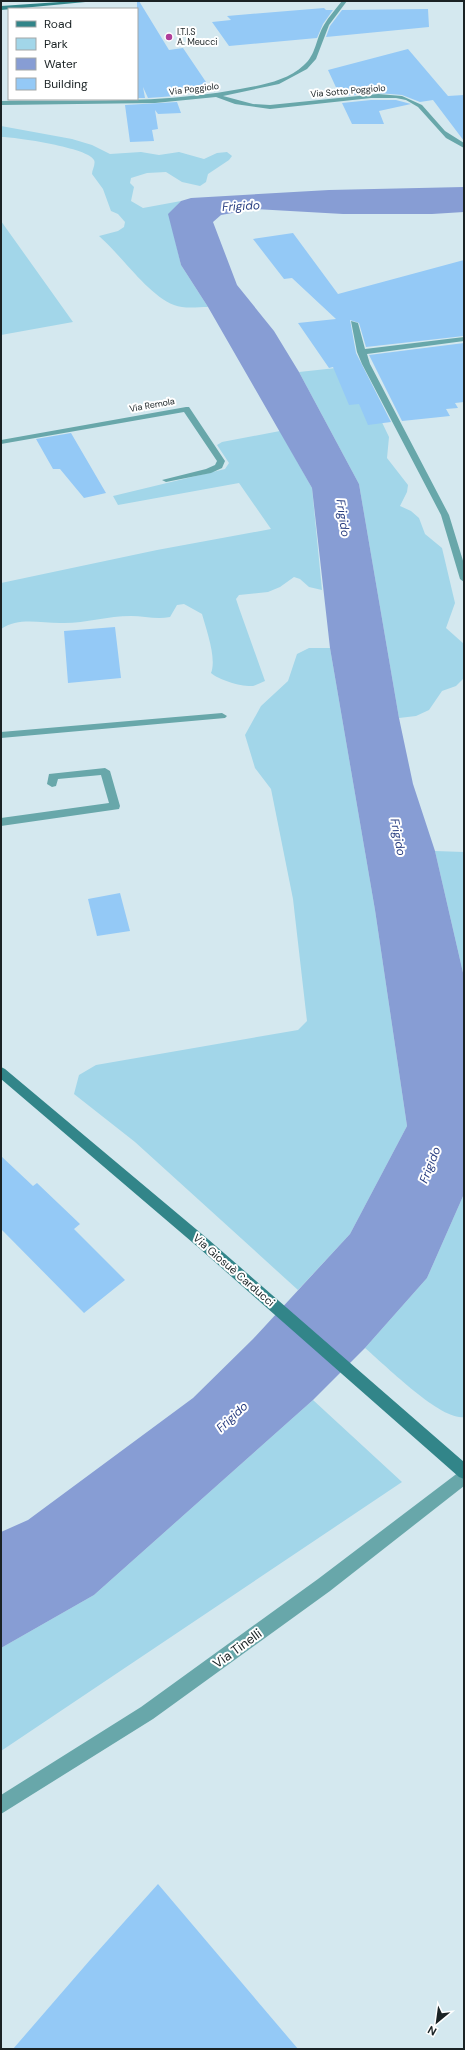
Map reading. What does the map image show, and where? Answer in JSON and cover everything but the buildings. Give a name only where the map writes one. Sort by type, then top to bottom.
[{"type":"main road","points":[[1,8],[94,1]]},
{"type":"main road","name":"Via Giosuè Carducci","points":[[1,1072],[204,1244],[464,1472]]},
{"type":"street","name":"Via Poggiolo","points":[[1,104],[158,102],[217,96],[266,86],[286,79],[306,67],[317,51],[326,26],[345,1]]},
{"type":"street","name":"Via Sotto Poggiolo","points":[[217,96],[238,103],[270,108],[367,97],[396,97],[408,99],[416,104],[448,136],[464,146]]},
{"type":"street","points":[[354,323],[361,352],[398,428],[445,515],[464,579]]},
{"type":"street","points":[[361,352],[464,339]]},
{"type":"street","name":"Via Remola","points":[[1,442],[186,409],[221,460],[219,466],[208,471],[166,480]]},
{"type":"street","points":[[1,735],[222,716]]},
{"type":"street","points":[[1,822],[115,806],[105,771],[52,776],[52,784]]},
{"type":"street","name":"Via Tinelli","points":[[1,1805],[147,1713],[324,1585],[464,1477]]},
{"type":"green space","points":[[1,126],[72,139],[92,145],[110,154],[141,152],[159,155],[179,152],[204,159],[217,153],[227,152],[232,156],[229,160],[208,174],[206,182],[200,186],[182,182],[166,172],[147,173],[131,178],[130,183],[134,187],[131,201],[143,208],[181,201],[169,214],[181,265],[208,307],[182,307],[164,300],[145,284],[99,236],[118,231],[124,227],[125,222],[118,214],[111,211],[103,189],[92,174],[94,160],[79,151],[66,147],[1,137]]},
{"type":"green space","points":[[1,221],[73,322],[1,335]]},
{"type":"green space","points":[[336,368],[367,391],[389,437],[387,458],[408,485],[407,492],[400,506],[411,511],[419,518],[425,534],[442,548],[455,603],[446,628],[464,644],[464,678],[456,686],[442,691],[429,710],[416,716],[399,718],[359,484],[299,372]]},
{"type":"green space","points":[[280,431],[312,488],[322,590],[309,587],[300,579],[294,577],[280,587],[268,592],[239,595],[236,599],[265,681],[253,686],[248,686],[225,680],[211,673],[213,660],[212,652],[202,614],[184,604],[177,605],[170,617],[165,618],[131,616],[72,623],[24,622],[8,625],[1,629],[1,583],[157,550],[271,529],[239,483],[118,505],[113,496],[225,469],[229,463],[217,445],[222,442]]},
{"type":"green space","points":[[309,648],[330,648],[375,910],[407,1126],[350,1234],[298,1290],[135,1142],[74,1094],[79,1075],[96,1065],[298,1030],[307,1021],[293,899],[271,789],[255,768],[245,735],[261,706],[288,681],[297,654]]},
{"type":"green space","points":[[435,851],[464,852],[464,977]]},
{"type":"green space","points":[[464,1194],[464,1417],[454,1416],[428,1401],[413,1390],[365,1348],[427,1278]]},
{"type":"green space","points":[[313,1400],[402,1482],[1,1751],[1,1648],[94,1595]]},
{"type":"water","name":"Frigido","points":[[464,187],[464,212],[432,214],[343,214],[255,209],[221,215],[213,222],[237,285],[274,331],[299,372],[359,484],[399,718],[413,784],[435,851],[464,977],[464,1194],[427,1278],[365,1348],[313,1400],[94,1595],[1,1648],[1,1532],[28,1520],[193,1398],[253,1339],[350,1234],[407,1126],[375,910],[330,648],[312,488],[208,307],[181,265],[168,214],[181,201],[191,198],[329,190]]},
{"type":"place","name":"I.T.I.S A. Meucci","points":[[169,37]]}]
